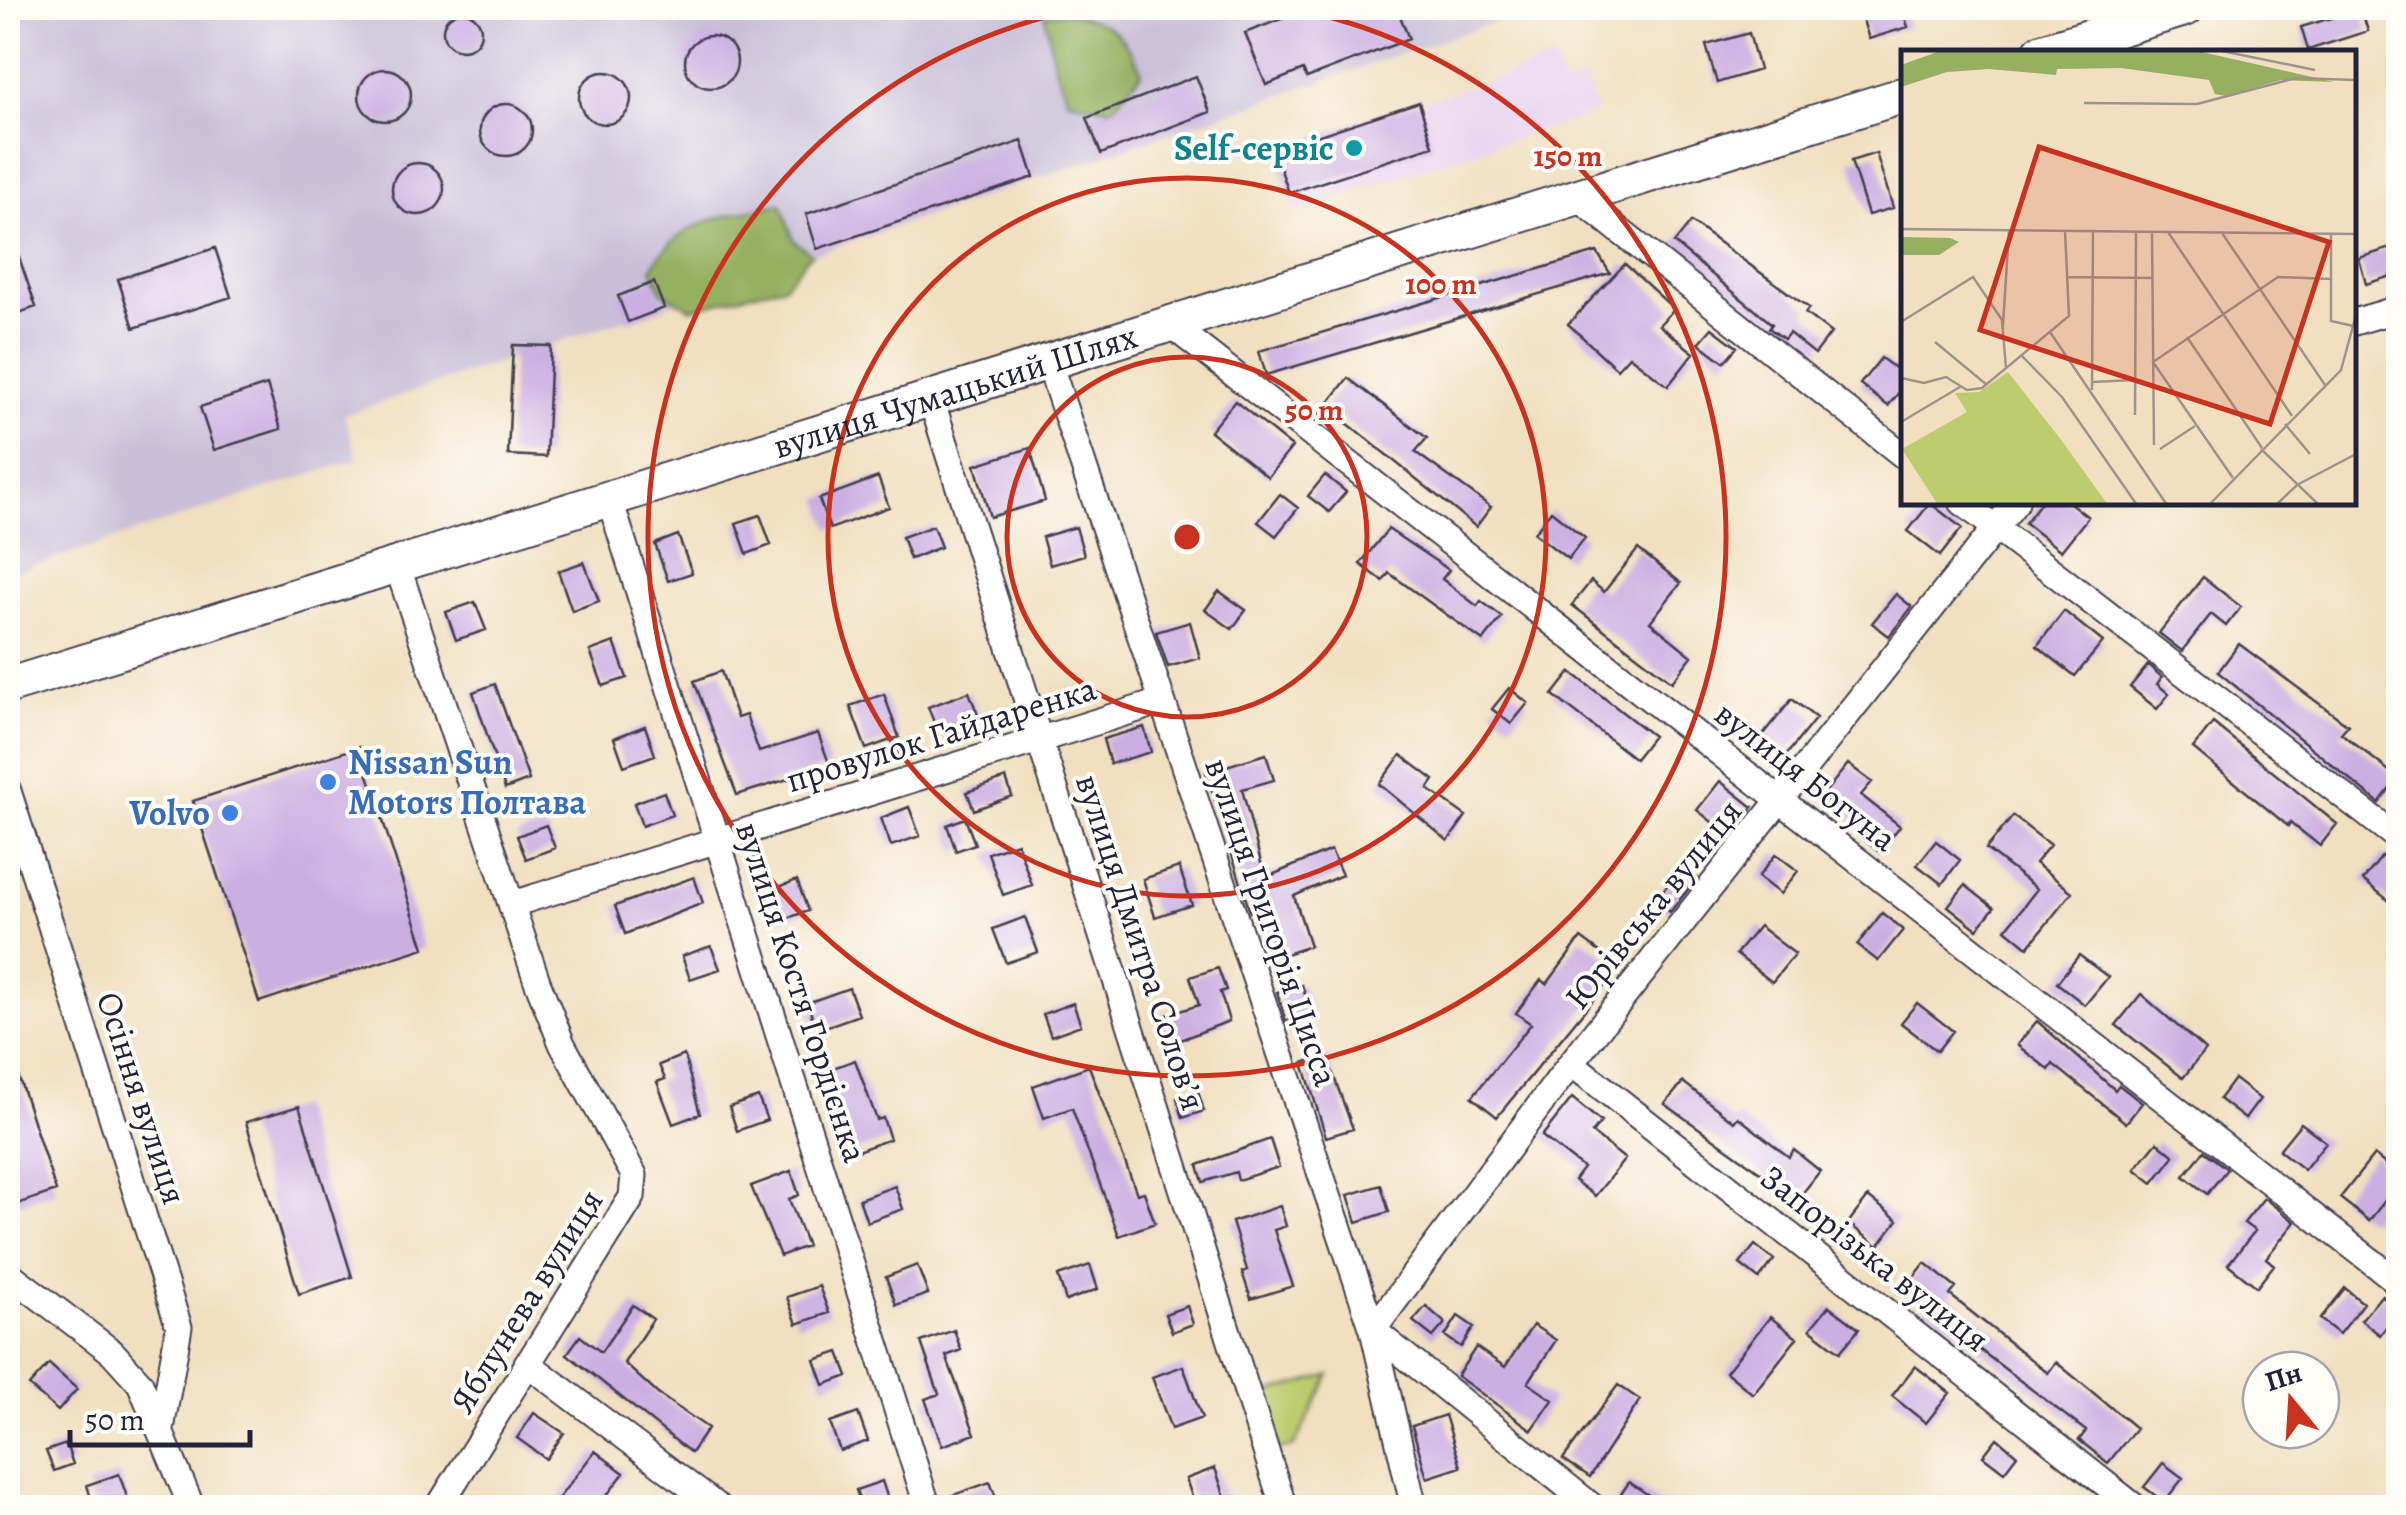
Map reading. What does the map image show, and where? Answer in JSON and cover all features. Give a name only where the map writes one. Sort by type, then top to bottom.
[{"type":"main road","points":[[2047,50],[2186,8]]},
{"type":"main road","name":"вулиця Чумацький Шлях","points":[[8,686],[1901,96]]},
{"type":"street","points":[[1577,197],[1901,454]]},
{"type":"street","points":[[2356,321],[2398,309]]},
{"type":"street","name":"вулиця Богуна","points":[[1170,325],[2398,1282]]},
{"type":"street","name":"вулиця Григорія Цисса","points":[[1049,363],[1373,1330],[1414,1508]]},
{"type":"street","name":"вулиця Дмитра Соловʼя","points":[[931,398],[1283,1507]]},
{"type":"street","name":"вулиця Костя Гордієнка","points":[[609,497],[928,1508]]},
{"type":"street","points":[[1966,505],[2398,838]]},
{"type":"street","name":"Юрівська вулиця","points":[[1373,1330],[1571,1064],[2014,505]]},
{"type":"street","name":"Яблунева вулиця","points":[[397,565],[562,1044],[634,1175],[632,1197],[438,1508]]},
{"type":"street","name":"провулок Гайдаренка","points":[[513,904],[1160,702]]},
{"type":"street","name":"Осіння вулиця","points":[[8,791],[179,1327],[162,1429]]},
{"type":"street","name":"Запорізька вулиця","points":[[1571,1064],[2136,1508]]},
{"type":"street","points":[[8,1273],[112,1352],[140,1384],[192,1508]]},
{"type":"street","points":[[1373,1330],[1594,1508]]},
{"type":"street","points":[[527,1363],[719,1508]]},
{"type":"shaded area","points":[[8,8],[1535,8],[344,415],[358,459],[8,574]]},
{"type":"shaded area","points":[[1555,59],[1564,86],[1586,79],[1596,113],[1294,210],[1274,150]]},
{"type":"green space","points":[[1062,12],[1092,19],[1112,29],[1127,45],[1142,72],[1112,109],[1068,100],[1054,65],[1045,15]]},
{"type":"green space","points":[[781,204],[794,241],[811,254],[785,285],[691,309],[662,292],[652,268],[676,238],[708,221]]},
{"type":"green space","points":[[1330,1375],[1294,1446],[1279,1450],[1261,1395]]},
{"type":"building","points":[[1310,8],[1397,8],[1409,39],[1307,78],[1303,70],[1266,85],[1245,33]]},
{"type":"building","points":[[1859,8],[1902,8],[1908,27],[1869,39]]},
{"type":"building","points":[[2361,9],[2368,31],[2308,50],[2301,27]]},
{"type":"building","points":[[462,12],[475,18],[481,31],[475,44],[462,50],[449,44],[443,31],[449,18]]},
{"type":"building","points":[[1749,33],[1759,70],[1717,83],[1706,45]]},
{"type":"building","points":[[711,36],[729,44],[737,62],[729,80],[711,88],[693,80],[685,62],[693,44]]},
{"type":"building","points":[[385,69],[403,77],[411,95],[403,113],[385,121],[367,113],[359,95],[367,77]]},
{"type":"building","points":[[605,72],[623,80],[631,98],[623,116],[605,124],[587,116],[579,98],[587,80]]},
{"type":"building","points":[[1196,76],[1210,112],[1101,154],[1087,118]]},
{"type":"building","name":"Self-сервіс","points":[[1419,102],[1433,146],[1289,193],[1274,150]]},
{"type":"building","points":[[506,104],[524,112],[532,130],[524,148],[506,156],[488,148],[480,130],[488,112]]},
{"type":"building","points":[[1022,141],[1034,177],[817,249],[806,214]]},
{"type":"building","points":[[1876,153],[1893,208],[1868,215],[1851,161]]},
{"type":"building","points":[[418,163],[436,171],[444,189],[436,207],[418,215],[400,207],[392,189],[400,171]]},
{"type":"building","points":[[1691,222],[1809,308],[1805,313],[1831,333],[1815,354],[1789,333],[1784,339],[1769,328],[1772,324],[1674,243]]},
{"type":"building","points":[[11,234],[36,307],[8,317],[8,235]]},
{"type":"building","points":[[2394,247],[2398,274],[2366,284],[2359,258]]},
{"type":"building","points":[[215,248],[231,297],[134,328],[118,279]]},
{"type":"building","points":[[1597,252],[1610,273],[1266,375],[1259,351]]},
{"type":"building","points":[[1625,264],[1674,309],[1659,325],[1694,353],[1668,386],[1629,356],[1617,369],[1568,324]]},
{"type":"building","points":[[654,282],[664,308],[628,322],[618,296]]},
{"type":"building","points":[[1712,328],[1737,347],[1724,362],[1699,343]]},
{"type":"building","points":[[513,345],[551,346],[546,457],[508,455]]},
{"type":"building","points":[[1881,358],[1901,373],[1901,390],[1888,406],[1860,384]]},
{"type":"building","points":[[1348,378],[1427,438],[1415,452],[1491,507],[1476,527],[1326,406]]},
{"type":"building","points":[[267,385],[281,429],[214,450],[200,407]]},
{"type":"building","points":[[1235,401],[1292,447],[1268,477],[1210,431]]},
{"type":"building","points":[[1030,448],[1045,501],[990,517],[975,465]]},
{"type":"building","points":[[1325,475],[1346,492],[1329,512],[1308,496]]},
{"type":"building","points":[[878,477],[889,507],[830,529],[819,499]]},
{"type":"building","points":[[1280,494],[1298,508],[1276,536],[1258,522]]},
{"type":"building","points":[[1928,505],[1962,528],[1940,556],[1908,531]]},
{"type":"building","points":[[2039,505],[2073,505],[2088,517],[2061,551],[2025,523]]},
{"type":"building","points":[[1551,511],[1585,538],[1568,559],[1534,533]]},
{"type":"building","points":[[760,515],[771,545],[747,554],[736,523]]},
{"type":"building","points":[[933,526],[941,547],[910,559],[902,537]]},
{"type":"building","points":[[1076,527],[1084,555],[1050,565],[1042,537]]},
{"type":"building","points":[[1388,529],[1449,570],[1442,579],[1477,606],[1481,601],[1502,617],[1483,641],[1389,573],[1383,581],[1360,564]]},
{"type":"building","points":[[678,535],[692,573],[668,581],[655,544]]},
{"type":"building","points":[[1638,549],[1681,583],[1650,622],[1692,656],[1672,682],[1572,605],[1591,581],[1604,592]]},
{"type":"building","points":[[584,562],[599,601],[572,611],[558,571]]},
{"type":"building","points":[[2203,577],[2241,607],[2226,626],[2211,614],[2182,651],[2159,633]]},
{"type":"building","points":[[1219,591],[1246,610],[1232,629],[1205,610]]},
{"type":"building","points":[[1896,594],[1912,607],[1889,636],[1872,623]]},
{"type":"building","points":[[475,602],[486,630],[456,640],[446,612]]},
{"type":"building","points":[[2064,611],[2103,642],[2075,676],[2037,646]]},
{"type":"building","points":[[1190,622],[1200,658],[1168,667],[1156,632]]},
{"type":"building","points":[[614,642],[627,678],[603,686],[590,651]]},
{"type":"building","points":[[2239,644],[2348,725],[2341,733],[2398,778],[2379,803],[2218,672]]},
{"type":"building","points":[[2148,665],[2162,677],[2157,684],[2169,694],[2157,709],[2130,687]]},
{"type":"building","points":[[721,671],[737,718],[746,715],[759,752],[818,733],[830,766],[737,795],[694,681]]},
{"type":"building","points":[[1571,672],[1653,736],[1635,759],[1553,695]]},
{"type":"building","points":[[495,684],[529,780],[505,789],[473,692]]},
{"type":"building","points":[[1509,688],[1528,703],[1511,724],[1492,709]]},
{"type":"building","points":[[969,692],[978,715],[937,730],[928,707]]},
{"type":"building","points":[[884,694],[899,737],[866,749],[850,706]]},
{"type":"building","points":[[1792,699],[1816,718],[1780,763],[1756,744]]},
{"type":"building","points":[[2213,723],[2337,824],[2320,846],[2290,822],[2288,826],[2193,748]]},
{"type":"building","points":[[645,726],[655,755],[624,766],[614,738]]},
{"type":"building","points":[[1144,727],[1151,752],[1110,764],[1103,739]]},
{"type":"building","points":[[359,747],[424,948],[259,1002],[193,801]]},
{"type":"building","points":[[1266,754],[1274,780],[1242,789],[1265,878],[1331,850],[1342,875],[1294,896],[1310,946],[1277,957],[1262,909],[1250,912],[1206,772]]},
{"type":"building","points":[[1401,755],[1434,780],[1428,789],[1466,816],[1448,841],[1379,784]]},
{"type":"building","points":[[1848,764],[1872,782],[1861,795],[1900,826],[1880,852],[1864,839],[1869,833],[1822,796]]},
{"type":"building","points":[[1006,778],[1012,796],[974,810],[967,792]]},
{"type":"building","points":[[1720,781],[1753,807],[1730,836],[1697,810]]},
{"type":"building","points":[[664,792],[672,815],[642,826],[634,803]]},
{"type":"building","points":[[909,807],[920,836],[891,846],[881,818]]},
{"type":"building","points":[[2013,816],[2050,845],[2035,863],[2072,892],[2028,947],[2006,929],[2037,889],[1986,849]]},
{"type":"building","points":[[965,818],[975,844],[956,851],[947,825]]},
{"type":"building","points":[[546,825],[555,848],[526,859],[517,836]]},
{"type":"building","points":[[1936,841],[1960,860],[1942,884],[1917,865]]},
{"type":"building","points":[[1017,843],[1032,885],[1003,895],[988,853]]},
{"type":"building","points":[[1776,854],[1798,871],[1780,894],[1758,877]]},
{"type":"building","points":[[2383,855],[2398,867],[2398,908],[2363,880]]},
{"type":"building","points":[[1682,866],[1697,878],[1670,912],[1655,901]]},
{"type":"building","points":[[1179,867],[1192,905],[1155,917],[1143,879]]},
{"type":"building","points":[[694,877],[703,903],[625,934],[615,906]]},
{"type":"building","points":[[797,880],[808,911],[779,921],[768,891]]},
{"type":"building","points":[[1965,885],[1994,908],[1977,929],[1948,906]]},
{"type":"building","points":[[1882,913],[1903,930],[1878,961],[1857,945]]},
{"type":"building","points":[[1025,917],[1038,952],[1006,963],[993,929]]},
{"type":"building","points":[[1759,926],[1795,954],[1772,982],[1736,954]]},
{"type":"building","points":[[1581,938],[1620,967],[1497,1117],[1472,1097],[1531,1024],[1516,1013],[1541,980],[1547,984]]},
{"type":"building","points":[[711,946],[720,969],[690,979],[682,956]]},
{"type":"building","points":[[2079,955],[2108,977],[2085,1005],[2057,983]]},
{"type":"building","points":[[1218,968],[1226,990],[1220,992],[1229,1021],[1170,1044],[1161,1017],[1199,1005],[1190,977]]},
{"type":"building","points":[[1302,985],[1311,1013],[1286,1021],[1277,992]]},
{"type":"building","points":[[849,988],[859,1015],[817,1030],[807,1003]]},
{"type":"building","points":[[2141,994],[2205,1050],[2183,1078],[2116,1025]]},
{"type":"building","points":[[1073,1003],[1081,1025],[1051,1036],[1043,1014]]},
{"type":"building","points":[[1917,1003],[1953,1031],[1937,1051],[1901,1023]]},
{"type":"building","points":[[2037,1021],[2115,1090],[2119,1085],[2142,1103],[2126,1123],[2053,1064],[2049,1070],[2017,1045]]},
{"type":"building","points":[[11,1054],[56,1191],[8,1207],[8,1055]]},
{"type":"building","points":[[684,1055],[700,1114],[673,1124],[657,1082],[665,1079],[659,1065]]},
{"type":"building","points":[[1326,1055],[1353,1129],[1326,1137],[1303,1063]]},
{"type":"building","points":[[855,1060],[877,1120],[883,1118],[890,1139],[855,1152],[822,1072]]},
{"type":"building","points":[[1089,1066],[1137,1194],[1144,1192],[1155,1223],[1119,1236],[1072,1108],[1044,1118],[1033,1086]]},
{"type":"building","points":[[2234,1079],[2260,1099],[2245,1119],[2219,1099]]},
{"type":"building","points":[[1683,1082],[1734,1122],[1738,1117],[1789,1157],[1794,1150],[1820,1171],[1798,1199],[1665,1104]]},
{"type":"building","points":[[1198,1091],[1204,1111],[1183,1118],[1177,1098]]},
{"type":"building","points":[[758,1097],[767,1120],[737,1131],[729,1107]]},
{"type":"building","points":[[1572,1098],[1601,1122],[1592,1133],[1625,1159],[1595,1196],[1574,1180],[1583,1168],[1542,1136]]},
{"type":"building","points":[[299,1106],[352,1277],[299,1294],[246,1122]]},
{"type":"building","points":[[2301,1123],[2326,1142],[2304,1170],[2279,1150]]},
{"type":"building","points":[[1270,1139],[1279,1167],[1238,1180],[1236,1172],[1203,1182],[1198,1165]]},
{"type":"building","points":[[2157,1142],[2174,1156],[2153,1183],[2135,1169]]},
{"type":"building","points":[[2204,1151],[2227,1169],[2207,1194],[2184,1176]]},
{"type":"building","points":[[2374,1155],[2398,1174],[2398,1184],[2369,1221],[2340,1198]]},
{"type":"building","points":[[791,1171],[799,1195],[789,1199],[807,1246],[780,1256],[751,1186]]},
{"type":"building","points":[[1381,1185],[1389,1212],[1357,1222],[1348,1195]]},
{"type":"building","points":[[895,1186],[903,1209],[867,1222],[859,1199]]},
{"type":"building","points":[[1868,1197],[1898,1220],[1878,1246],[1848,1223]]},
{"type":"building","points":[[2264,1198],[2295,1222],[2266,1258],[2274,1265],[2257,1287],[2228,1264],[2255,1231],[2244,1223]]},
{"type":"building","points":[[1280,1206],[1286,1226],[1274,1230],[1293,1286],[1251,1299],[1242,1272],[1247,1270],[1232,1222]]},
{"type":"building","points":[[1755,1245],[1774,1260],[1759,1279],[1740,1264]]},
{"type":"building","points":[[1925,1263],[1956,1288],[1950,1295],[2048,1373],[2056,1362],[2136,1428],[2108,1463],[2079,1440],[2086,1431],[1903,1291]]},
{"type":"building","points":[[917,1265],[928,1294],[896,1305],[886,1277]]},
{"type":"building","points":[[1090,1265],[1098,1289],[1066,1301],[1058,1276]]},
{"type":"building","points":[[819,1286],[829,1313],[797,1324],[787,1297]]},
{"type":"building","points":[[2345,1288],[2363,1303],[2339,1334],[2320,1319]]},
{"type":"building","points":[[2382,1295],[2398,1312],[2380,1335],[2361,1320]]},
{"type":"building","points":[[633,1305],[653,1319],[624,1363],[658,1394],[708,1428],[691,1453],[567,1354],[580,1336],[601,1352]]},
{"type":"building","points":[[1187,1306],[1193,1324],[1172,1332],[1165,1314]]},
{"type":"building","points":[[1426,1306],[1445,1323],[1433,1337],[1413,1321]]},
{"type":"building","points":[[1829,1306],[1859,1329],[1840,1352],[1810,1329]]},
{"type":"building","points":[[1458,1316],[1474,1327],[1461,1347],[1445,1336]]},
{"type":"building","points":[[1770,1317],[1797,1338],[1753,1394],[1726,1372]]},
{"type":"building","points":[[1533,1325],[1556,1340],[1528,1383],[1553,1400],[1532,1430],[1457,1376],[1476,1347],[1505,1367]]},
{"type":"building","points":[[954,1330],[961,1350],[946,1356],[975,1434],[942,1446],[925,1399],[939,1394],[921,1342]]},
{"type":"building","points":[[839,1352],[848,1376],[824,1385],[815,1360]]},
{"type":"building","points":[[49,1364],[77,1389],[58,1411],[29,1386]]},
{"type":"building","points":[[1183,1366],[1202,1418],[1171,1429],[1152,1377]]},
{"type":"building","points":[[1915,1366],[1950,1393],[1926,1423],[1892,1396]]},
{"type":"building","points":[[1618,1385],[1640,1400],[1590,1477],[1563,1459]]},
{"type":"building","points":[[534,1413],[564,1433],[546,1459],[517,1438]]},
{"type":"building","points":[[858,1413],[868,1441],[840,1451],[830,1423]]},
{"type":"building","points":[[1445,1415],[1461,1467],[1427,1478],[1412,1426]]},
{"type":"building","points":[[1997,1438],[2017,1455],[2004,1472],[1983,1456]]},
{"type":"building","points":[[66,1444],[73,1464],[54,1471],[46,1451]]},
{"type":"building","points":[[595,1451],[624,1473],[597,1508],[551,1508]]},
{"type":"building","points":[[2163,1463],[2183,1478],[2164,1502],[2144,1487]]},
{"type":"building","points":[[1215,1468],[1226,1500],[1196,1508],[1186,1479]]},
{"type":"building","points":[[119,1474],[131,1508],[94,1508],[87,1485]]},
{"type":"building","points":[[882,1481],[891,1508],[862,1508],[856,1490]]},
{"type":"building","points":[[990,1482],[1000,1508],[944,1508],[942,1499]]},
{"type":"building","points":[[1629,1482],[1668,1508],[1612,1508]]},
{"type":"place","name":"Self-сервіс","points":[[1354,148]]},
{"type":"place","name":"Nissan Sun Motors Полтава","points":[[328,782]]},
{"type":"place","name":"Volvo","points":[[230,813]]}]
